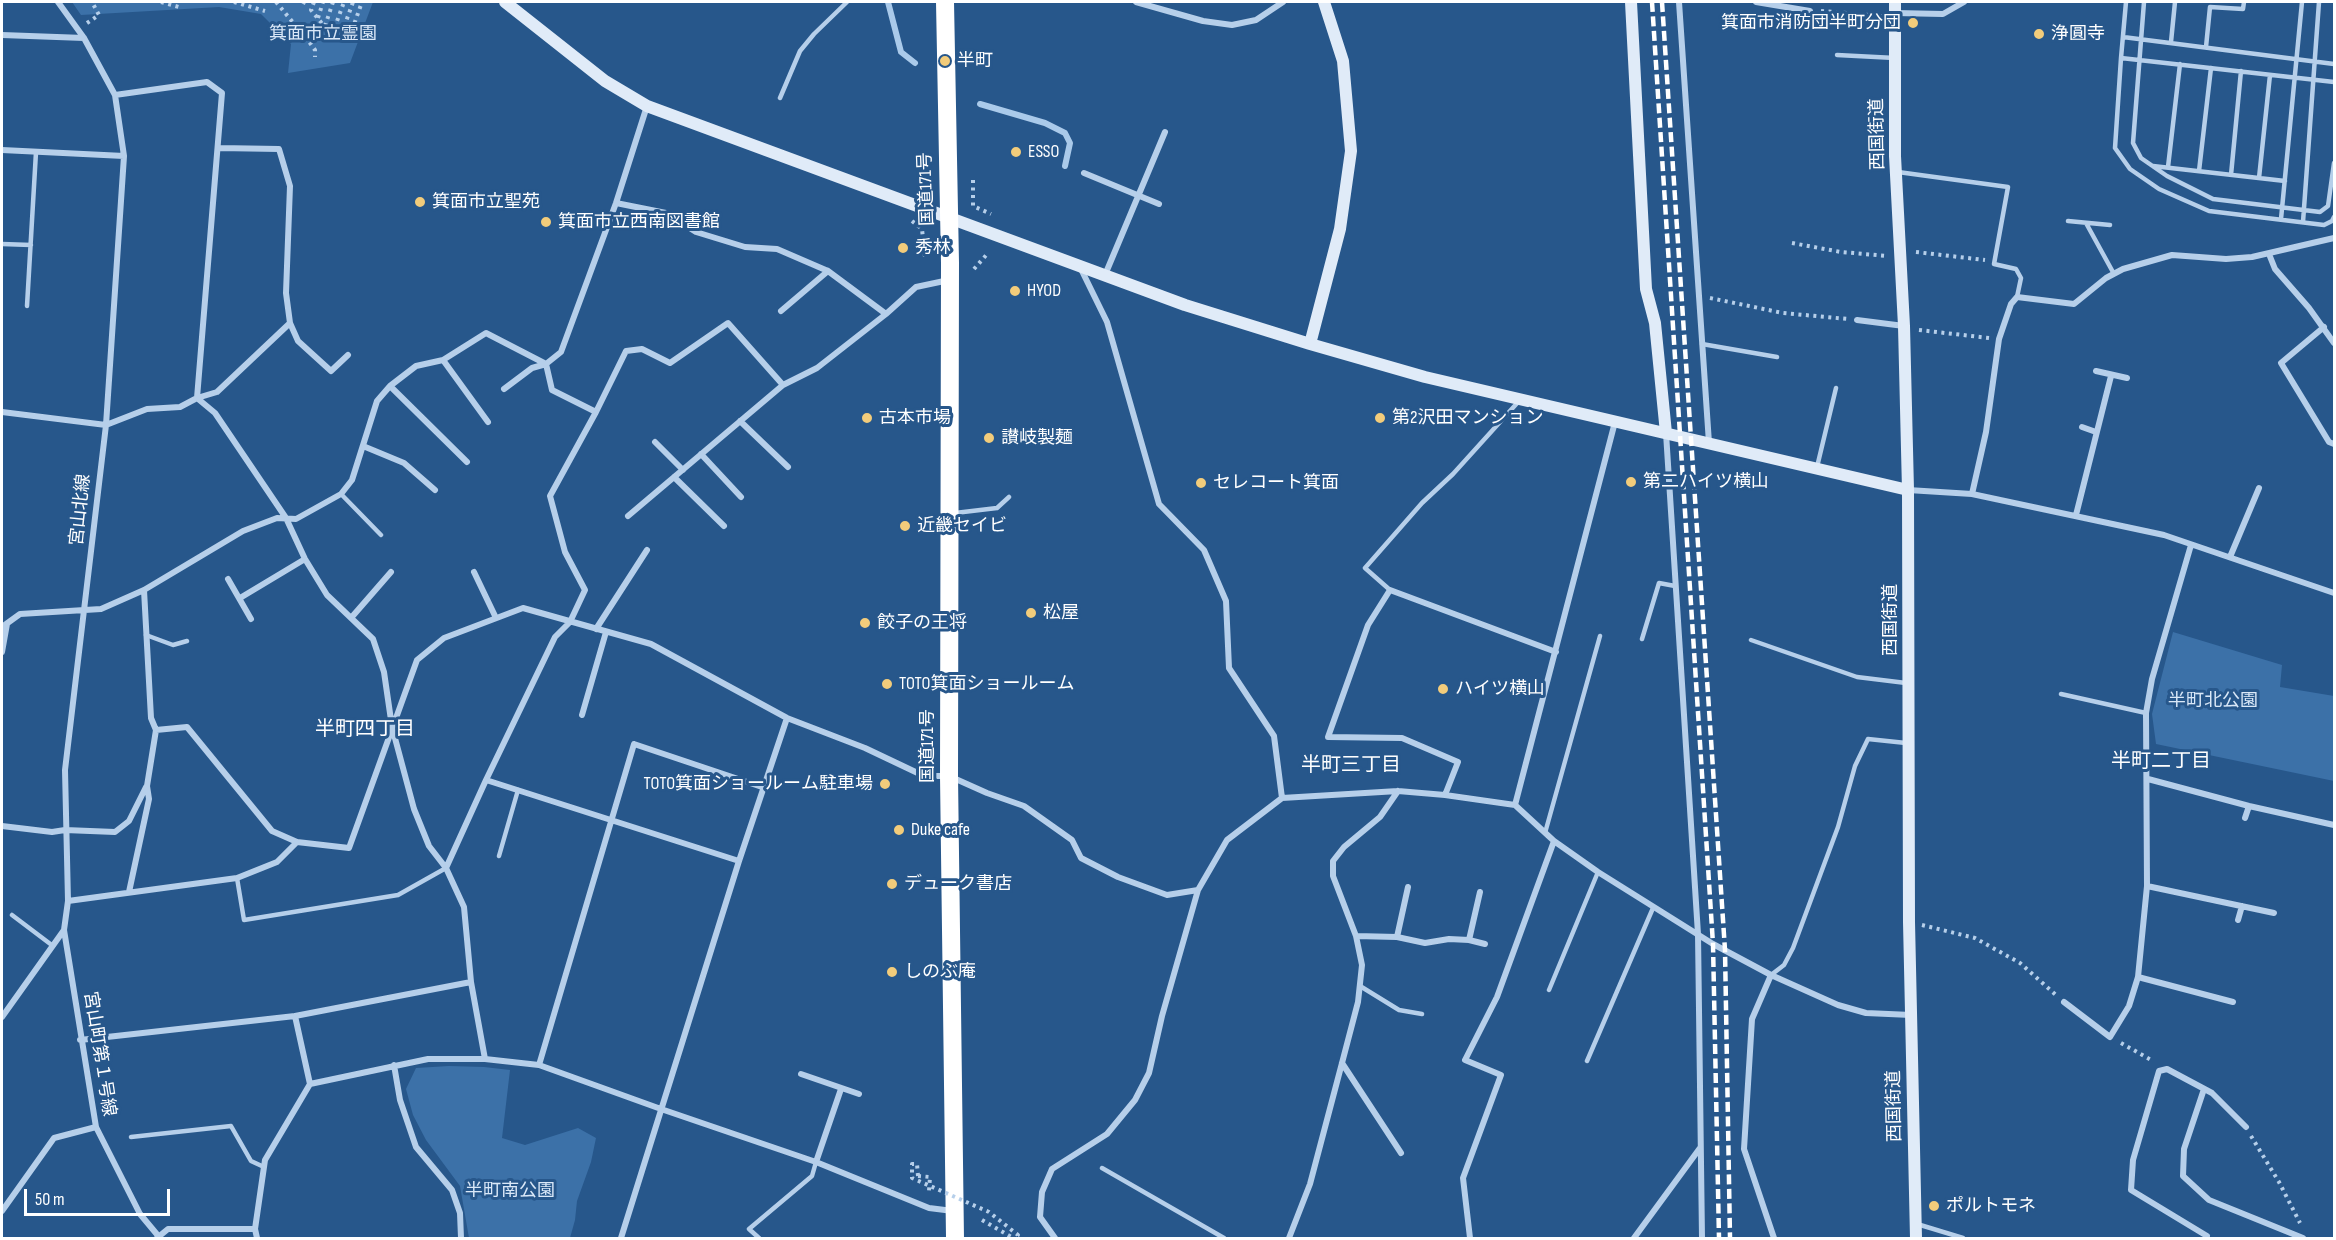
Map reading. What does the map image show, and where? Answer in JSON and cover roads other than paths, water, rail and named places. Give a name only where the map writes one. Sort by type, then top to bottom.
[{"type":"highway","name":"国道171号","points":[[945,2],[949,218],[949,776],[955,1239]]},
{"type":"street","name":"宮山北線","points":[[2,1017],[64,930],[68,901],[65,770],[105,425],[124,156],[115,95],[78,28],[58,2]]},
{"type":"street","points":[[505,2],[605,81],[647,106],[1185,305],[1425,377],[1908,490],[1972,494],[2164,535],[2334,593]]},
{"type":"street","points":[[1136,2],[1203,21],[1232,25],[1256,20],[1283,2]]},
{"type":"street","points":[[1310,344],[1340,229],[1351,151],[1343,61],[1324,2]]},
{"type":"street","points":[[1631,2],[1646,289],[1655,323],[1666,433],[1698,934],[1702,1239]]},
{"type":"street","points":[[1679,2],[1708,443]]},
{"type":"street","points":[[1756,2],[1810,11]]},
{"type":"street","points":[[1895,10],[1943,14],[1964,2]]},
{"type":"street","name":"西国街道","points":[[1895,10],[1896,172],[1904,327],[1908,490],[1909,922],[1916,1239]]},
{"type":"street","points":[[2,35],[84,38]]},
{"type":"street","points":[[115,95],[207,82],[222,93],[197,398]]},
{"type":"street","points":[[504,389],[532,368],[546,364],[561,352],[616,203],[647,106]]},
{"type":"street","points":[[1105,276],[1165,132]]},
{"type":"street","points":[[219,148],[279,149],[290,186],[286,293],[290,323],[298,341],[331,371],[348,355]]},
{"type":"street","points":[[2,150],[124,156]]},
{"type":"street","points":[[1084,173],[1159,204]]},
{"type":"street","points":[[616,203],[666,213],[696,232],[745,247],[777,249],[828,271],[886,314]]},
{"type":"street","points":[[1972,494],[1986,432],[1999,339],[2011,304],[2018,297],[2074,304],[2123,269],[2172,255],[2226,259],[2269,254],[2334,238]]},
{"type":"street","points":[[2269,254],[2275,269],[2324,327],[2334,343]]},
{"type":"street","points":[[1080,266],[1107,322],[1159,504],[1204,550],[1226,601],[1229,668],[1274,736],[1282,798]]},
{"type":"street","points":[[781,311],[828,271]]},
{"type":"street","points":[[628,516],[783,386],[817,368],[886,314],[916,287],[949,280]]},
{"type":"street","points":[[1857,320],[1904,327]]},
{"type":"street","points":[[2,412],[105,425],[147,410],[180,407],[197,398],[217,392],[290,323]]},
{"type":"street","points":[[446,868],[555,637],[570,622],[585,590],[566,552],[550,496],[626,351],[642,349],[670,363],[728,323],[783,386]]},
{"type":"street","points":[[2324,327],[2281,363],[2329,442],[2334,444]]},
{"type":"street","points":[[2,652],[4,626],[20,614],[101,609],[144,590],[243,531],[277,518],[296,519],[341,494],[352,480],[377,400],[416,366],[443,360],[486,333],[546,364],[552,390],[596,412]]},
{"type":"street","points":[[443,360],[488,422]]},
{"type":"street","points":[[2096,371],[2127,378]]},
{"type":"street","points":[[2076,515],[2111,376]]},
{"type":"street","points":[[390,387],[467,462]]},
{"type":"street","points":[[197,398],[215,413],[286,518],[304,559],[327,595],[373,639],[384,672],[392,727],[414,809],[429,846],[446,868],[464,907],[471,982],[485,1059]]},
{"type":"street","points":[[740,421],[788,467]]},
{"type":"street","points":[[1515,805],[1615,421]]},
{"type":"street","points":[[2082,427],[2096,432]]},
{"type":"street","points":[[656,442],[683,470]]},
{"type":"street","points":[[363,446],[404,463],[435,490]]},
{"type":"street","points":[[701,454],[741,497]]},
{"type":"street","points":[[674,477],[724,526]]},
{"type":"street","points":[[2230,557],[2259,488]]},
{"type":"street","points":[[2064,1002],[2110,1037],[2129,1006],[2138,976],[2147,886],[2146,713],[2152,679],[2191,545]]},
{"type":"street","points":[[596,629],[647,550]]},
{"type":"street","points":[[240,598],[304,559]]},
{"type":"street","points":[[474,572],[496,618]]},
{"type":"street","points":[[351,618],[392,573]]},
{"type":"street","points":[[228,579],[251,620]]},
{"type":"street","points":[[129,892],[149,799],[147,786],[156,730],[151,718],[144,590]]},
{"type":"street","points":[[1445,795],[1458,762],[1402,738],[1328,737],[1368,625],[1390,590],[1556,652]]},
{"type":"street","points":[[156,730],[187,727],[272,831],[297,842],[349,848],[417,660],[444,638],[523,608],[651,644],[787,718],[865,748],[924,776],[949,776],[1024,806],[1072,840],[1081,858],[1118,877],[1167,895],[1198,890]]},
{"type":"street","points":[[582,715],[606,632]]},
{"type":"street","points":[[621,1239],[762,788],[787,718]]},
{"type":"street","points":[[539,1065],[634,744],[762,788]]},
{"type":"street","points":[[2148,779],[2249,806],[2334,825]]},
{"type":"street","points":[[486,780],[739,861]]},
{"type":"street","points":[[2,826],[51,832],[65,830],[115,832],[129,821],[147,786]]},
{"type":"street","points":[[1289,1239],[1310,1184],[1360,986],[1362,965],[1356,936],[1333,876],[1333,861],[1344,847],[1380,817],[1398,791]]},
{"type":"street","points":[[1054,1239],[1040,1217],[1042,1192],[1052,1169],[1107,1134],[1135,1100],[1149,1073],[1162,1016],[1198,890],[1227,840],[1282,798],[1398,791],[1515,805],[1554,841],[1653,908],[1771,975],[1838,1005],[1866,1012],[1911,1015]]},
{"type":"street","points":[[2245,818],[2249,806]]},
{"type":"street","points":[[1470,1239],[1463,1178],[1501,1075],[1465,1060],[1497,997],[1554,841]]},
{"type":"street","points":[[68,901],[237,878],[278,862],[297,842]]},
{"type":"street","points":[[1397,937],[1408,886]]},
{"type":"street","points":[[2147,886],[2274,913]]},
{"type":"street","points":[[1469,940],[1480,892]]},
{"type":"street","points":[[2238,920],[2242,906]]},
{"type":"street","name":"宮山町第１号線","points":[[64,930],[80,1040],[96,1127],[140,1214],[158,1238]]},
{"type":"street","points":[[1356,936],[1397,937],[1425,943],[1449,939],[1469,940],[1485,944]]},
{"type":"street","points":[[1771,975],[1752,1019],[1744,1149],[1774,1239]]},
{"type":"street","points":[[2138,976],[2233,1002]]},
{"type":"street","points":[[80,1040],[295,1016],[471,982]]},
{"type":"street","points":[[257,1239],[255,1229],[265,1160],[310,1084],[295,1016]]},
{"type":"street","points":[[310,1084],[428,1059],[485,1059],[539,1065],[816,1162],[928,1208],[953,1211]]},
{"type":"street","points":[[1342,1063],[1401,1153]]},
{"type":"street","points":[[394,1065],[400,1100],[416,1147],[452,1190],[460,1213],[461,1239]]},
{"type":"street","points":[[2206,1239],[2207,1236],[2131,1190],[2133,1161],[2159,1071],[2167,1069],[2212,1093],[2246,1127]]},
{"type":"street","points":[[801,1074],[859,1094]]},
{"type":"street","points":[[816,1162],[842,1089]]},
{"type":"street","points":[[2204,1089],[2184,1149],[2183,1176],[2209,1200],[2303,1239]]},
{"type":"street","points":[[2,1211],[54,1138],[96,1127]]},
{"type":"street","points":[[1634,1239],[1701,1147]]},
{"type":"street","points":[[158,1238],[168,1229],[255,1229]]},
{"type":"lane","points":[[780,98],[800,51],[847,2]]},
{"type":"lane","points":[[2126,2],[2115,148],[2130,169],[2159,189],[2209,211],[2324,225],[2332,222],[2334,217]]},
{"type":"lane","points":[[2144,2],[2133,143],[2141,158],[2196,192],[2213,199],[2320,212],[2328,206],[2334,163]]},
{"type":"lane","points":[[2171,42],[2175,2]]},
{"type":"lane","points":[[2206,47],[2210,7],[2243,9],[2244,2]]},
{"type":"lane","points":[[2281,219],[2302,2]]},
{"type":"lane","points":[[2302,222],[2319,2]]},
{"type":"lane","points":[[2123,37],[2334,64]]},
{"type":"lane","points":[[1837,55],[1895,58]]},
{"type":"lane","points":[[2121,58],[2334,82]]},
{"type":"lane","points":[[2168,167],[2180,64]]},
{"type":"lane","points":[[2199,171],[2211,68]]},
{"type":"lane","points":[[2231,175],[2241,71]]},
{"type":"lane","points":[[2259,178],[2270,75]]},
{"type":"lane","points":[[27,306],[36,152]]},
{"type":"lane","points":[[2150,165],[2285,181]]},
{"type":"lane","points":[[1896,172],[2008,187],[1994,264],[2016,269],[2021,278],[2018,297]]},
{"type":"lane","points":[[2068,221],[2110,225]]},
{"type":"lane","points":[[2086,223],[2114,274]]},
{"type":"lane","points":[[2,244],[31,245]]},
{"type":"lane","points":[[1702,344],[1777,357]]},
{"type":"lane","points":[[1816,468],[1836,388]]},
{"type":"lane","points":[[1390,590],[1365,568],[1422,503],[1453,474],[1520,399]]},
{"type":"lane","points":[[341,494],[381,535]]},
{"type":"lane","points":[[949,514],[997,508],[1009,497]]},
{"type":"lane","points":[[1642,639],[1659,583],[1675,586]]},
{"type":"lane","points":[[146,635],[172,645],[187,640]]},
{"type":"lane","points":[[1545,833],[1600,636]]},
{"type":"lane","points":[[1751,639],[1857,677],[1909,684]]},
{"type":"lane","points":[[2061,694],[2146,713]]},
{"type":"lane","points":[[1771,975],[1784,965],[1793,948],[1838,827],[1855,766],[1868,739],[1909,743]]},
{"type":"lane","points":[[499,856],[518,790]]},
{"type":"lane","points":[[237,878],[244,920],[398,895],[446,868]]},
{"type":"lane","points":[[1550,990],[1599,872]]},
{"type":"lane","points":[[1587,1061],[1653,908]]},
{"type":"lane","points":[[12,915],[53,946]]},
{"type":"lane","points":[[1360,986],[1399,1010],[1422,1014]]},
{"type":"lane","points":[[131,1137],[231,1126],[251,1161],[264,1167]]},
{"type":"lane","points":[[759,1239],[749,1229],[812,1176],[816,1162]]},
{"type":"lane","points":[[1102,1168],[1224,1239]]},
{"type":"lane","points":[[1915,1223],[1963,1239]]},
{"type":"waterway","points":[[888,2],[901,52],[915,63]]},
{"type":"waterway","points":[[980,104],[1045,123],[1065,133],[1070,143],[1065,166]]},
{"type":"railway","points":[[1652,2],[1713,944],[1719,1238]]},
{"type":"railway","points":[[1662,2],[1725,950],[1730,1238]]},
{"type":"place","name":"箕面市消防団半町分団","points":[[1913,23]]},
{"type":"place","name":"浄圓寺","points":[[2039,34]]},
{"type":"place","name":"半町","points":[[945,61]]},
{"type":"place","name":"ESSO","points":[[1016,152]]},
{"type":"place","name":"箕面市立聖苑","points":[[420,202]]},
{"type":"place","name":"箕面市立西南図書館","points":[[546,222]]},
{"type":"place","name":"秀林","points":[[903,248]]},
{"type":"place","name":"HYOD","points":[[1015,291]]},
{"type":"place","name":"古本市場","points":[[867,418]]},
{"type":"place","name":"第2沢田マンション","points":[[1380,418]]},
{"type":"place","name":"讃岐製麺","points":[[989,438]]},
{"type":"place","name":"第二ハイツ横山","points":[[1631,482]]},
{"type":"place","name":"セレコート箕面","points":[[1201,483]]},
{"type":"place","name":"近畿セイビ","points":[[905,526]]},
{"type":"place","name":"松屋","points":[[1031,613]]},
{"type":"place","name":"餃子の王将","points":[[865,623]]},
{"type":"place","name":"TOTO箕面ショールーム","points":[[887,684]]},
{"type":"place","name":"ハイツ横山","points":[[1443,689]]},
{"type":"place","name":"TOTO箕面ショールーム駐車場","points":[[885,784]]},
{"type":"place","name":"Duke cafe","points":[[899,830]]},
{"type":"place","name":"デューク書店","points":[[892,884]]},
{"type":"place","name":"しのぶ庵","points":[[892,972]]},
{"type":"place","name":"ポルトモネ","points":[[1934,1206]]},
{"type":"district","name":"半町四丁目","points":[[365,730]]},
{"type":"district","name":"半町二丁目","points":[[2161,762]]},
{"type":"district","name":"半町三丁目","points":[[1351,766]]},
{"type":"park label","name":"箕面市立霊園","points":[[323,34]]},
{"type":"park label","name":"半町北公園","points":[[2213,701]]},
{"type":"park label","name":"半町南公園","points":[[510,1191]]}]
